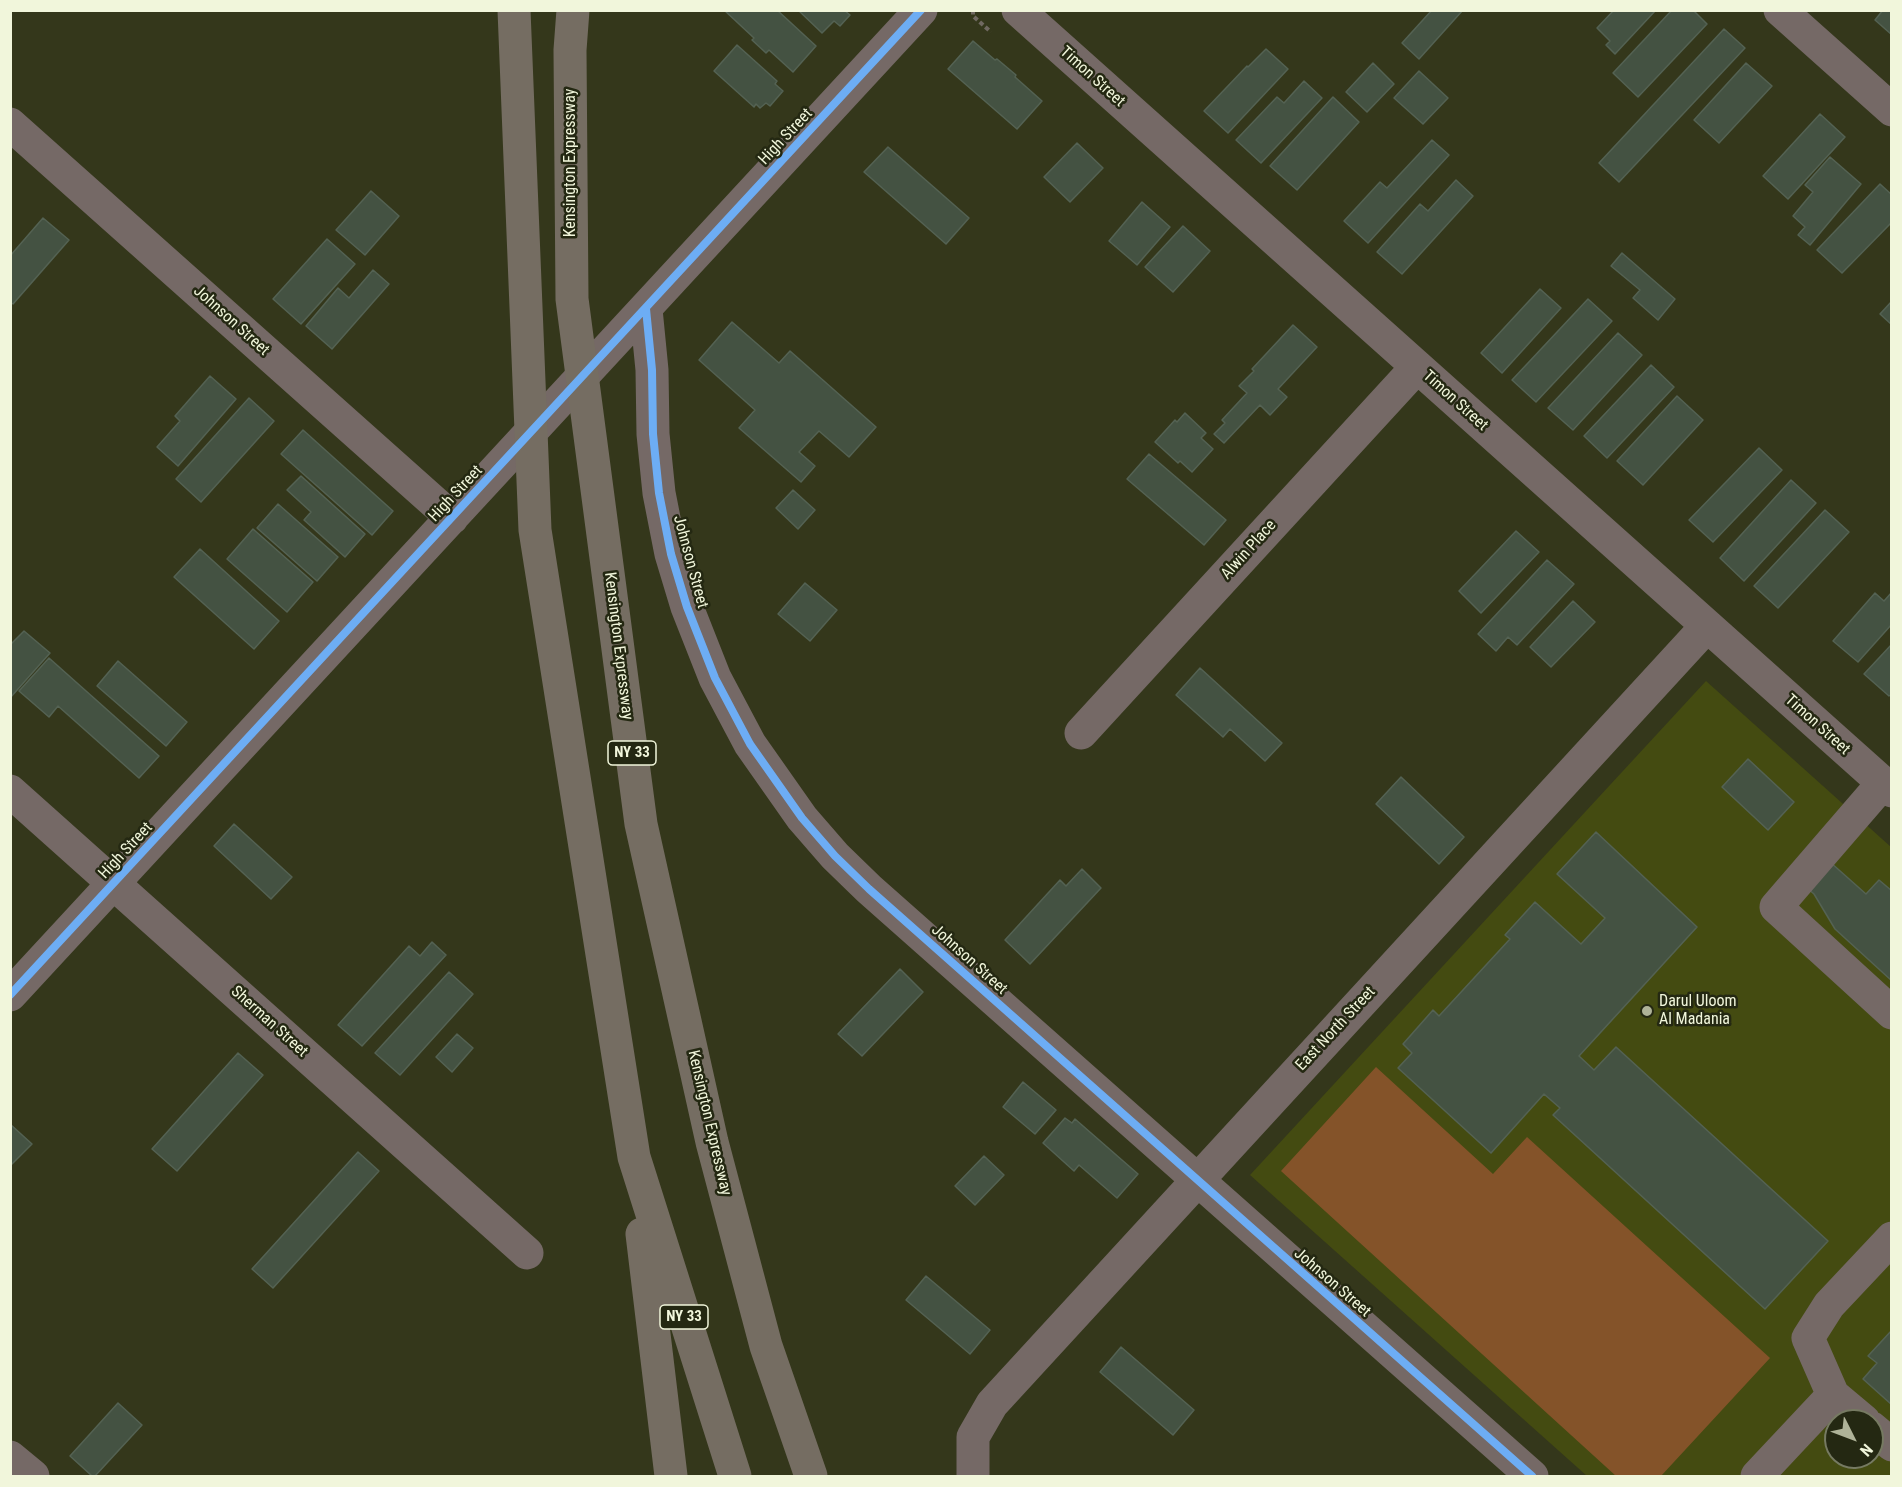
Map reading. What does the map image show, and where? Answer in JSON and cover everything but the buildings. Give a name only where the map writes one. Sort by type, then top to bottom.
[{"type":"highway","name":"NY 33","points":[[514,10],[534,530],[634,1157],[735,1476]]},
{"type":"highway","name":"Kensington Expressway","points":[[573,10],[570,51],[573,299],[641,824],[712,1142],[766,1347],[811,1476]]},
{"type":"highway","points":[[634,1157],[670,1476]]},
{"type":"street","name":"High Street","points":[[10,995],[921,10]]},
{"type":"street","name":"Timon Street","points":[[1018,10],[1887,787]]},
{"type":"street","points":[[1780,10],[1892,110]]},
{"type":"street","name":"Johnson Street","points":[[10,124],[452,518]]},
{"type":"street","name":"Johnson Street","points":[[637,317],[652,370],[653,434],[659,493],[671,554],[687,607],[715,678],[750,744],[802,818],[869,889],[1532,1476]]},
{"type":"street","name":"Alwin Place","points":[[1081,733],[1417,367]]},
{"type":"street","name":"East North Street","points":[[973,1476],[973,1437],[992,1404],[1706,627]]},
{"type":"street","points":[[1887,787],[1776,907],[1892,1013]]},
{"type":"street","name":"Sherman Street","points":[[10,791],[527,1253]]},
{"type":"street","points":[[1850,1409],[1833,1395],[1808,1338],[1829,1305],[1892,1238]]},
{"type":"street","points":[[1757,1476],[1833,1395]]},
{"type":"street","points":[[10,1456],[33,1476]]},
{"type":"shaded area","name":"Darul Uloom Al Madania","points":[[1706,681],[1891,847],[1891,1476],[1587,1476],[1250,1175]]},
{"type":"shaded area","points":[[1376,1067],[1493,1174],[1527,1137],[1770,1358],[1661,1476],[1616,1476],[1281,1171]]},
{"type":"cycle path","points":[[10,995],[921,10]]},
{"type":"cycle path","points":[[646,309],[652,370],[653,434],[659,493],[671,554],[687,607],[715,678],[750,744],[802,818],[835,856],[869,889],[1532,1476]]},
{"type":"place","name":"Darul Uloom Al Madania","points":[[1647,1011]]}]
